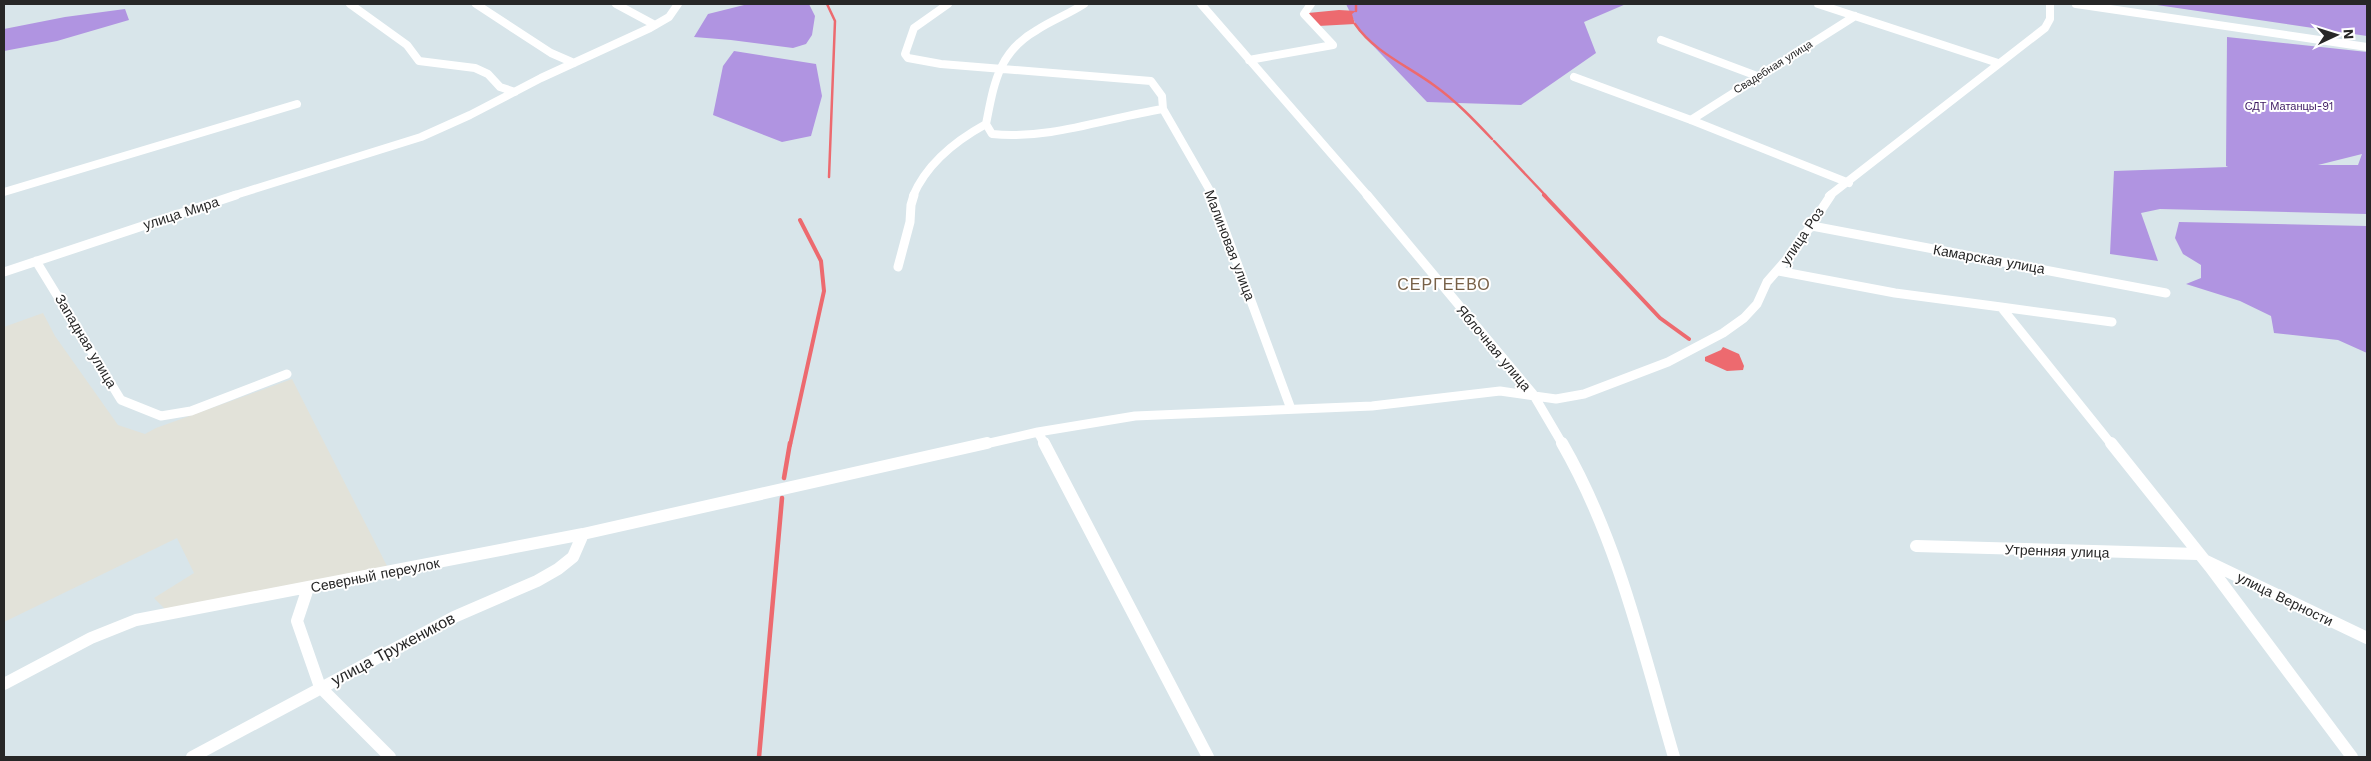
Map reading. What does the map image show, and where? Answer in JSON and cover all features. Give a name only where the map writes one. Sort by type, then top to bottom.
[{"type":"street","points":[[350,4],[407,45],[419,61],[468,65],[480,68],[495,78],[500,87],[515,92]]},
{"type":"street","points":[[476,4],[551,53],[574,64]]},
{"type":"street","points":[[616,4],[655,25]]},
{"type":"street","name":"улица Мира","points":[[4,272],[241,193],[421,137],[655,25],[669,17],[678,4]]},
{"type":"street","name":"Малиновая улица","points":[[948,4],[914,28],[906,54],[908,58],[924,62],[1151,81],[1162,96],[1163,109],[1215,200],[1291,409]]},
{"type":"street","points":[[1084,4],[1023,38],[1011,50],[999,69],[986,124],[992,134],[1010,137],[1049,135],[1104,120],[1163,109]]},
{"type":"street","name":"Яблочная улица","points":[[1201,4],[1341,164],[1533,394],[1574,464],[1617,562],[1674,757]]},
{"type":"street","points":[[1249,60],[1333,45],[1304,14],[1311,4]]},
{"type":"street","points":[[1818,4],[1998,63]]},
{"type":"street","name":"улица Роз","points":[[1038,432],[1135,416],[1372,406],[1500,391],[1533,394],[1550,399],[1566,398],[1668,363],[1737,322],[1756,304],[1765,285],[1812,226],[1828,197],[1849,183],[1998,63],[2045,28],[2050,19],[2050,4]]},
{"type":"street","points":[[2076,4],[2367,47]]},
{"type":"street","name":"Свадебная улица","points":[[1691,120],[1757,76],[1855,16]]},
{"type":"street","points":[[1661,40],[1757,76]]},
{"type":"street","points":[[1574,76],[1849,183]]},
{"type":"street","points":[[4,192],[298,104]]},
{"type":"street","points":[[898,267],[903,241],[911,221],[911,201],[920,181],[964,136],[986,124]]},
{"type":"street","name":"Камарская улица","points":[[1812,226],[2166,293]]},
{"type":"street","name":"Западная улица","points":[[36,261],[62,300],[121,400],[161,416],[191,411],[287,374]]},
{"type":"street","points":[[1778,271],[1895,293],[2112,322]]},
{"type":"street","points":[[2001,307],[2200,557],[2352,757]]},
{"type":"street","points":[[1038,432],[1208,757]]},
{"type":"street","name":"Северный переулок","points":[[4,684],[91,638],[136,620],[583,534],[1038,432]]},
{"type":"street","name":"улица Тружеников","points":[[192,757],[454,617],[537,581],[574,557],[583,534]]},
{"type":"street","name":"Утренняя улица","points":[[1916,546],[2200,557]]},
{"type":"street","name":"улица Верности","points":[[2200,557],[2367,638]]},
{"type":"street","points":[[308,588],[297,620],[320,687],[390,757]]},
{"type":"shaded area","points":[[1339,10],[1356,11],[1352,14],[1355,24],[1318,26],[1308,13]]},
{"type":"shaded area","points":[[43,313],[55,336],[118,425],[145,434],[156,428],[292,379],[387,566],[165,609],[154,598],[194,573],[177,538],[4,622],[4,327]]},
{"type":"shaded area","points":[[1723,347],[1739,354],[1744,366],[1743,370],[1727,371],[1705,361],[1705,357],[1721,350]]},
{"type":"green space","points":[[748,4],[809,4],[815,16],[812,35],[806,44],[793,48],[694,37],[708,14]]},
{"type":"green space","points":[[1346,4],[1626,4],[1584,22],[1596,53],[1521,105],[1427,102],[1359,31]]},
{"type":"green space","points":[[2150,4],[2367,4],[2367,36]]},
{"type":"green space","points":[[125,9],[129,20],[57,41],[4,51],[4,29],[65,17]]},
{"type":"green space","name":"СДТ Матанцы-91","points":[[2227,37],[2367,52],[2367,214],[2160,209],[2141,213],[2158,261],[2110,254],[2114,171],[2228,167],[2226,166]],"holes":[[[2362,154],[2358,165],[2318,165]]]},
{"type":"green space","points":[[734,51],[816,64],[822,96],[811,136],[782,142],[713,115],[723,66]]},
{"type":"green space","points":[[2179,222],[2367,226],[2367,353],[2338,340],[2274,333],[2271,316],[2240,301],[2186,284],[2201,278],[2201,265],[2183,254],[2175,238]]},
{"type":"waterway","points":[[827,4],[835,21],[829,177]]},
{"type":"waterway","points":[[1356,4],[1356,11]]},
{"type":"waterway","points":[[1355,24],[1382,51],[1450,98],[1492,139]]},
{"type":"waterway","points":[[1494,141],[1546,196]]},
{"type":"waterway","points":[[1544,195],[1660,318],[1689,339]]},
{"type":"waterway","points":[[790,445],[824,291],[821,261],[800,220]]},
{"type":"waterway","points":[[784,478],[790,443]]},
{"type":"waterway","points":[[759,757],[782,498]]},
{"type":"district","name":"СЕРГЕЕВО","points":[[1444,284]]}]
